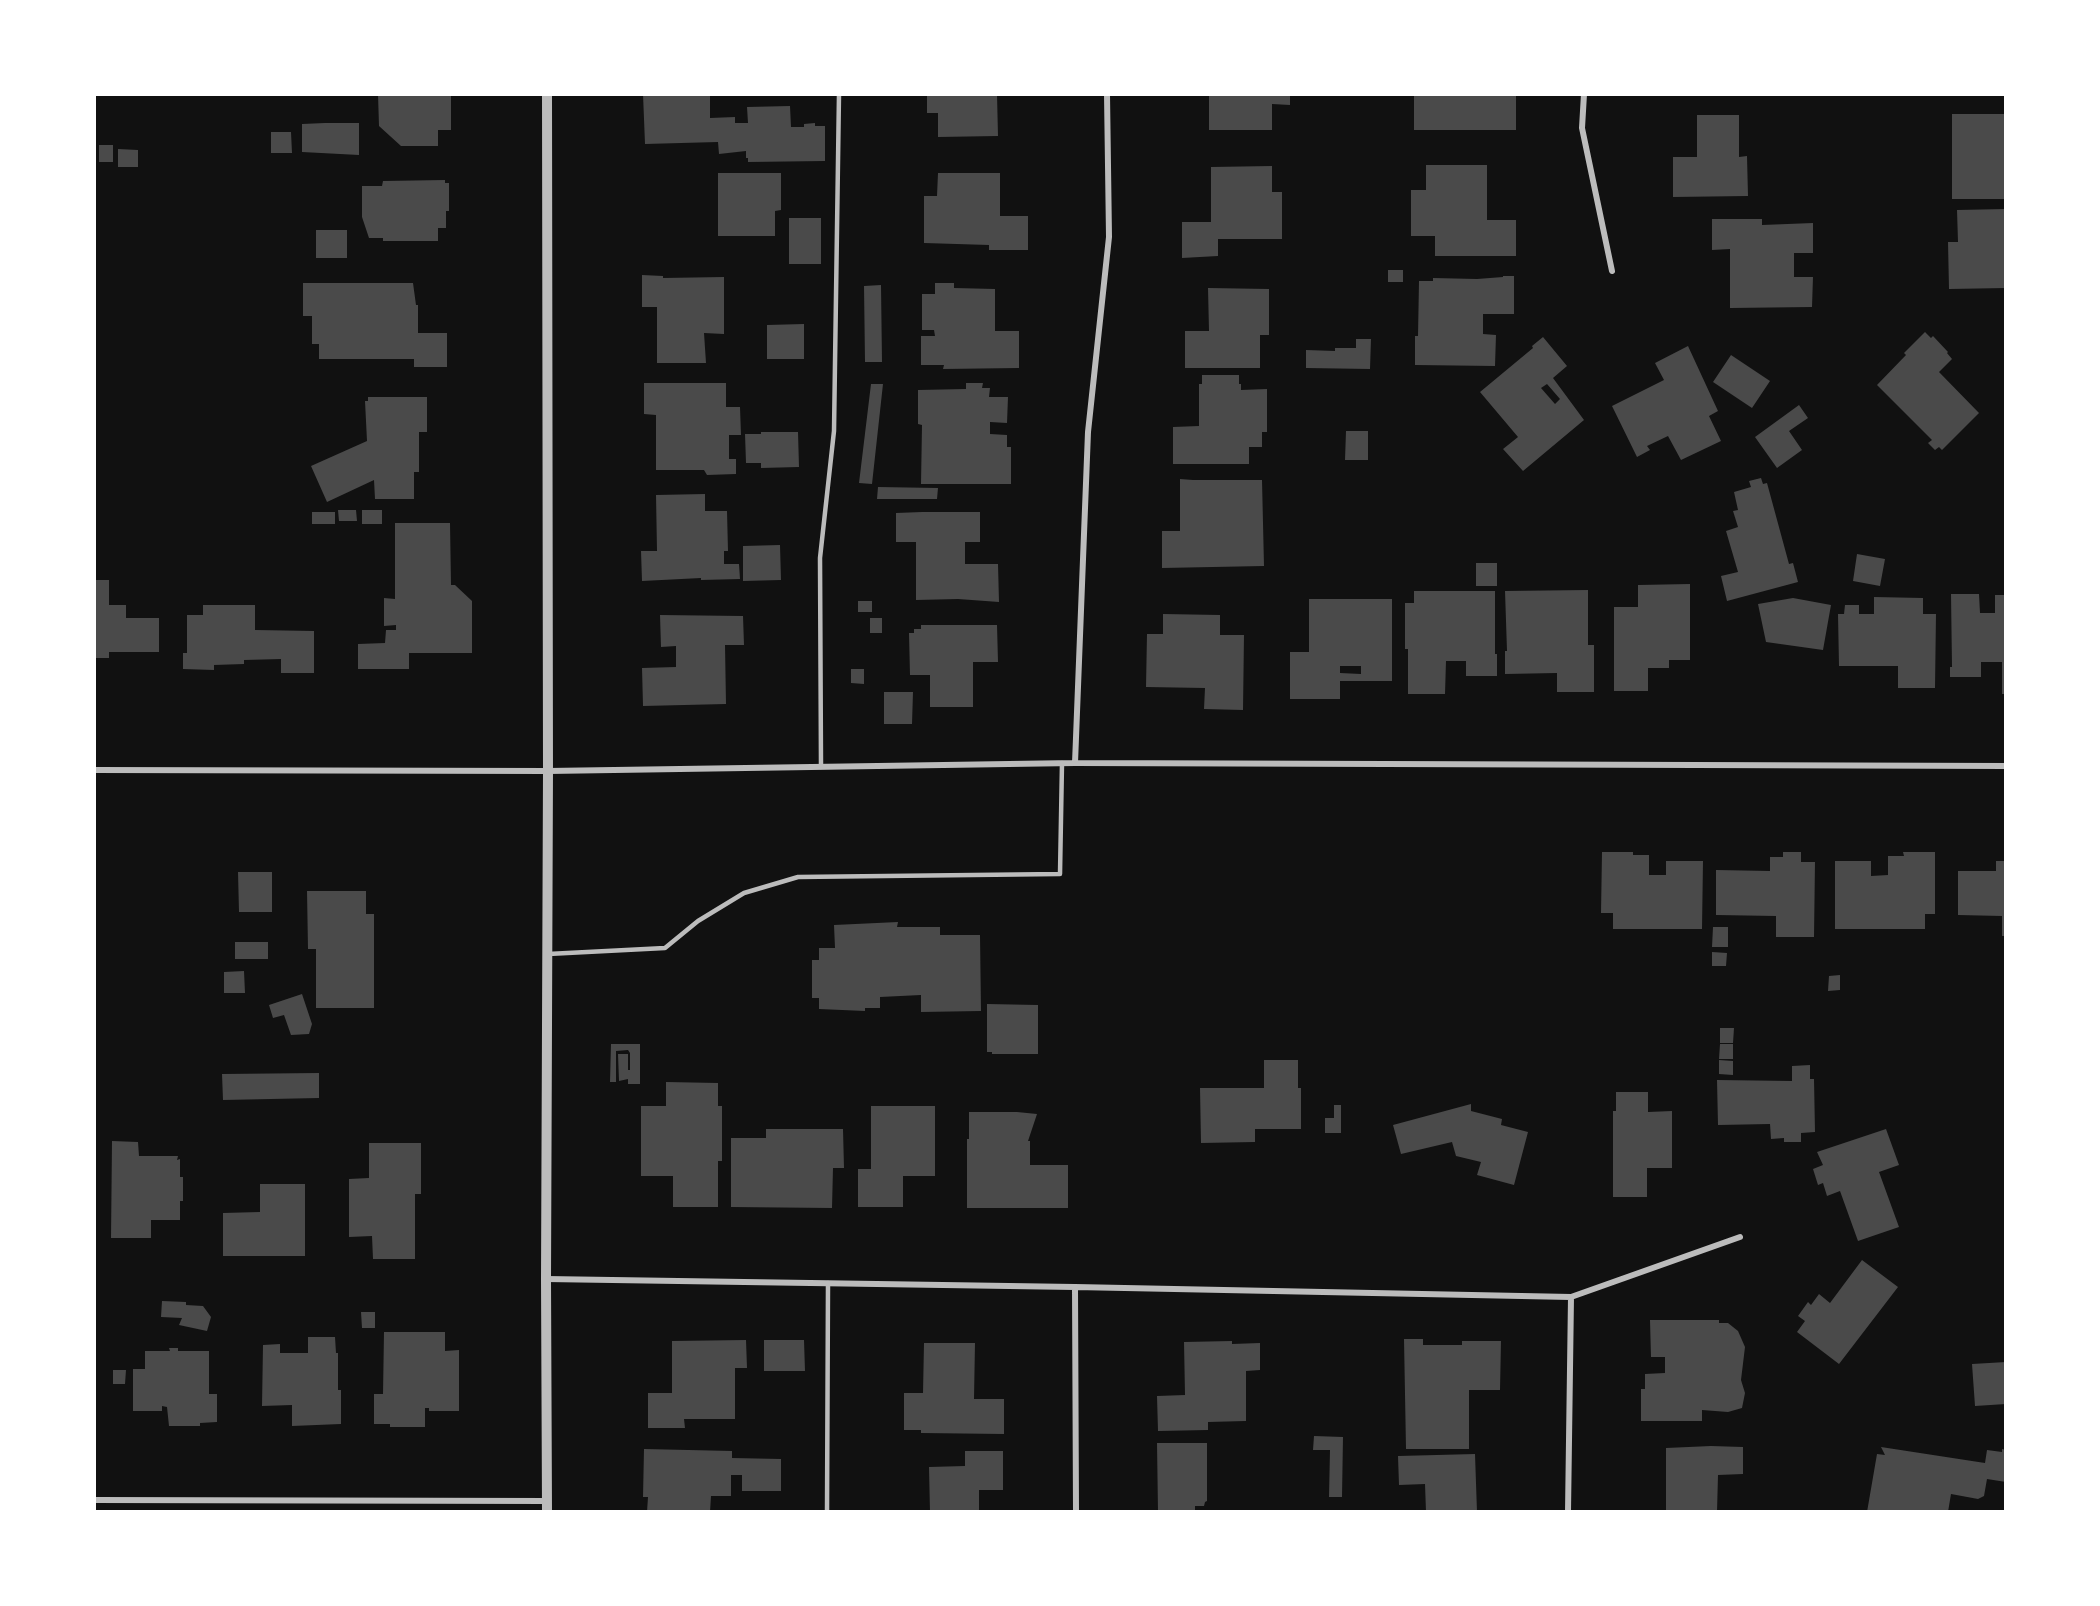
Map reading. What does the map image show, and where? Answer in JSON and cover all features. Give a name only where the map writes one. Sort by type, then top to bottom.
[{"type":"street","points":[[94,1500],[547,1506],[547,94]]},
{"type":"street","points":[[1075,763],[1088,432],[1108,237],[1107,94]]},
{"type":"street","points":[[1584,94],[1582,128],[1612,271]]},
{"type":"street","points":[[94,770],[548,771],[1062,763],[2006,766]]},
{"type":"street","points":[[546,1279],[1571,1297],[1740,1237]]},
{"type":"street","points":[[1075,1287],[1076,1512]]},
{"type":"street","points":[[1568,1512],[1571,1297]]},
{"type":"lane","points":[[821,767],[820,558],[834,431],[839,94]]},
{"type":"lane","points":[[548,954],[666,948],[698,921],[744,893],[798,877],[1060,874],[1062,763]]},
{"type":"lane","points":[[827,1512],[828,1283]]},
{"type":"building","points":[[378,94],[451,94],[451,130],[438,130],[438,146],[401,146],[379,126]]},
{"type":"building","points":[[643,94],[710,94],[710,118],[735,117],[735,123],[748,123],[747,107],[790,106],[791,127],[804,127],[804,124],[815,123],[815,126],[825,126],[825,161],[748,162],[746,151],[719,154],[718,142],[645,144]]},
{"type":"building","points":[[927,94],[997,94],[998,136],[938,137],[938,113],[927,113]]},
{"type":"building","points":[[1209,94],[1290,94],[1290,105],[1272,104],[1272,130],[1209,130]]},
{"type":"building","points":[[1414,94],[1516,94],[1516,130],[1414,130]]},
{"type":"building","points":[[1952,114],[2006,114],[2006,199],[1952,199]]},
{"type":"building","points":[[1697,115],[1739,115],[1739,157],[1747,156],[1748,196],[1673,197],[1673,157],[1697,157]]},
{"type":"building","points":[[359,123],[359,155],[302,152],[302,124]]},
{"type":"building","points":[[271,132],[291,132],[292,153],[271,153]]},
{"type":"building","points":[[99,145],[113,145],[113,162],[99,162]]},
{"type":"building","points":[[118,149],[138,150],[138,167],[118,167]]},
{"type":"building","points":[[1426,165],[1487,165],[1487,220],[1516,220],[1516,256],[1435,256],[1435,236],[1411,236],[1411,190],[1426,190]]},
{"type":"building","points":[[1272,166],[1272,192],[1282,192],[1282,239],[1218,239],[1218,256],[1182,258],[1182,222],[1211,222],[1211,167]]},
{"type":"building","points":[[718,173],[781,173],[781,210],[775,211],[775,236],[718,236]]},
{"type":"building","points":[[938,173],[1000,173],[1000,216],[1028,216],[1028,250],[989,250],[989,245],[924,243],[924,196],[937,196]]},
{"type":"building","points":[[445,180],[445,183],[449,183],[449,211],[446,211],[446,228],[438,228],[438,241],[383,241],[383,238],[369,238],[362,217],[362,186],[382,186],[383,181]]},
{"type":"building","points":[[2006,209],[2006,288],[1949,289],[1948,242],[1958,242],[1957,210]]},
{"type":"building","points":[[789,218],[821,218],[821,264],[789,264]]},
{"type":"building","points":[[1712,219],[1762,219],[1762,225],[1813,223],[1813,253],[1794,253],[1794,277],[1813,277],[1812,307],[1730,308],[1730,249],[1712,250]]},
{"type":"building","points":[[316,230],[347,230],[347,258],[316,258]]},
{"type":"building","points":[[1388,270],[1403,270],[1403,282],[1388,282]]},
{"type":"building","points":[[642,275],[663,276],[663,278],[724,277],[724,334],[704,333],[706,363],[657,363],[657,307],[642,307]]},
{"type":"building","points":[[1514,276],[1514,314],[1483,314],[1483,334],[1496,335],[1495,366],[1415,365],[1419,281],[1433,281],[1433,278],[1477,279]]},
{"type":"building","points":[[303,283],[413,283],[416,305],[418,305],[418,333],[447,333],[447,367],[414,367],[414,359],[319,359],[319,344],[312,344],[312,316],[303,316]]},
{"type":"building","points":[[935,283],[954,283],[954,288],[995,289],[995,331],[1019,331],[1019,368],[943,369],[944,365],[921,365],[921,336],[935,336],[934,330],[922,330],[922,294],[935,294]]},
{"type":"building","points":[[881,285],[882,362],[865,362],[864,286]]},
{"type":"building","points":[[1208,288],[1269,289],[1269,335],[1260,335],[1260,368],[1185,368],[1185,331],[1209,331]]},
{"type":"building","points":[[804,324],[804,359],[767,359],[767,325]]},
{"type":"building","points":[[1925,332],[1931,338],[1933,336],[1952,359],[1939,372],[1979,413],[1942,450],[1939,447],[1935,450],[1928,443],[1932,440],[1877,385]]},
{"type":"building","points":[[1543,337],[1567,366],[1553,378],[1584,420],[1523,471],[1503,449],[1518,437],[1480,392],[1533,348],[1532,346]],"holes":[[[1547,384],[1560,399],[1555,404],[1541,388]]]},
{"type":"building","points":[[1356,339],[1371,339],[1370,369],[1306,368],[1306,350],[1335,351],[1335,348],[1356,348]]},
{"type":"building","points":[[1688,346],[1718,411],[1709,416],[1721,441],[1681,460],[1668,436],[1647,446],[1650,450],[1637,457],[1612,406],[1664,380],[1655,363]]},
{"type":"building","points":[[1731,355],[1770,381],[1752,408],[1713,382]]},
{"type":"building","points":[[1202,375],[1239,375],[1241,390],[1267,389],[1267,432],[1262,432],[1262,447],[1249,447],[1249,464],[1173,464],[1173,427],[1199,426],[1199,384],[1202,384]]},
{"type":"building","points":[[644,383],[726,383],[726,407],[740,407],[741,435],[729,435],[729,459],[736,459],[736,474],[707,475],[704,470],[656,470],[656,415],[644,414]]},
{"type":"building","points":[[966,383],[983,383],[982,388],[990,388],[989,397],[1008,397],[1007,423],[990,422],[990,434],[1007,435],[1007,447],[1011,447],[1011,484],[921,484],[922,425],[918,424],[918,390],[966,389]]},
{"type":"building","points":[[871,384],[883,384],[872,484],[859,483]]},
{"type":"building","points":[[368,397],[427,397],[427,432],[419,432],[419,472],[414,472],[414,499],[375,499],[374,480],[327,502],[311,466],[367,441],[365,401],[368,401]]},
{"type":"building","points":[[1799,405],[1808,418],[1789,431],[1802,450],[1777,468],[1755,437]]},
{"type":"building","points":[[1346,431],[1368,431],[1368,460],[1345,460]]},
{"type":"building","points":[[761,432],[798,432],[799,467],[761,468],[761,463],[746,463],[745,434],[761,434]]},
{"type":"building","points":[[1761,478],[1763,484],[1767,483],[1789,564],[1793,563],[1798,582],[1727,601],[1721,576],[1738,572],[1726,531],[1738,527],[1733,511],[1738,510],[1734,492],[1751,487],[1749,481]]},
{"type":"building","points":[[1180,479],[1262,480],[1264,566],[1162,568],[1162,531],[1180,531]]},
{"type":"building","points":[[878,487],[938,488],[937,499],[877,499]]},
{"type":"building","points":[[705,494],[705,511],[727,511],[728,551],[724,551],[724,564],[739,564],[740,579],[642,581],[641,551],[657,551],[656,495]]},
{"type":"building","points":[[338,510],[356,510],[357,521],[339,521]]},
{"type":"building","points":[[362,510],[382,510],[382,524],[362,524]]},
{"type":"building","points":[[312,512],[335,512],[335,524],[312,524]]},
{"type":"building","points":[[980,512],[980,542],[965,542],[965,564],[998,564],[999,602],[958,599],[916,600],[916,542],[896,542],[896,513]]},
{"type":"building","points":[[395,523],[450,523],[451,585],[455,585],[472,601],[472,653],[409,653],[409,669],[358,669],[358,644],[385,643],[386,630],[396,630],[396,625],[384,626],[384,598],[395,599]]},
{"type":"building","points":[[780,545],[781,580],[743,581],[743,546]]},
{"type":"building","points":[[1857,554],[1885,559],[1880,586],[1853,581]]},
{"type":"building","points":[[1476,563],[1497,563],[1497,586],[1476,586]]},
{"type":"building","points":[[94,580],[109,580],[109,605],[126,605],[126,618],[159,618],[159,652],[109,652],[109,658],[94,658]]},
{"type":"building","points":[[1690,584],[1690,660],[1669,660],[1669,668],[1648,668],[1648,691],[1614,691],[1614,607],[1638,607],[1638,585]]},
{"type":"building","points":[[1588,590],[1588,645],[1594,645],[1594,692],[1557,692],[1557,673],[1505,674],[1505,651],[1507,651],[1505,591]]},
{"type":"building","points":[[1414,591],[1495,591],[1497,676],[1466,676],[1466,661],[1446,661],[1445,694],[1408,694],[1405,603],[1414,603]]},
{"type":"building","points":[[1951,594],[1979,594],[1980,613],[1995,613],[1995,595],[2006,595],[2006,694],[2002,694],[2002,662],[1981,662],[1981,677],[1950,677],[1950,667],[1952,667]]},
{"type":"building","points":[[1874,597],[1923,598],[1923,614],[1936,614],[1935,688],[1898,688],[1898,666],[1839,666],[1838,614],[1844,614],[1845,605],[1859,605],[1859,614],[1874,614]]},
{"type":"building","points":[[1793,598],[1831,605],[1823,650],[1766,642],[1758,604]]},
{"type":"building","points":[[1309,599],[1392,599],[1392,681],[1340,681],[1340,699],[1290,699],[1290,652],[1309,652]],"holes":[[[1340,666],[1361,666],[1361,674],[1340,673]]]},
{"type":"building","points":[[858,601],[872,601],[872,612],[858,612]]},
{"type":"building","points":[[203,605],[255,605],[255,630],[314,631],[314,673],[281,673],[281,659],[244,660],[244,664],[214,665],[214,670],[183,669],[183,653],[187,653],[187,615],[203,615]]},
{"type":"building","points":[[1163,614],[1220,615],[1220,635],[1244,635],[1243,710],[1204,709],[1205,688],[1146,687],[1147,634],[1163,634]]},
{"type":"building","points":[[660,615],[743,616],[744,645],[725,645],[726,704],[643,706],[642,668],[676,667],[676,646],[661,647]]},
{"type":"building","points":[[870,618],[882,618],[882,633],[870,633]]},
{"type":"building","points":[[921,625],[997,625],[998,662],[973,662],[973,707],[930,707],[930,675],[910,675],[909,633],[914,633],[914,629],[921,629]]},
{"type":"building","points":[[851,669],[864,669],[864,684],[851,683]]},
{"type":"building","points":[[884,692],[913,692],[912,724],[884,724]]},
{"type":"building","points":[[1602,852],[1633,852],[1633,855],[1649,855],[1649,875],[1666,875],[1666,861],[1703,861],[1702,929],[1613,929],[1613,913],[1601,913]]},
{"type":"building","points":[[1783,852],[1801,852],[1801,862],[1815,862],[1814,937],[1776,937],[1776,916],[1716,915],[1716,870],[1770,871],[1770,857],[1783,857]]},
{"type":"building","points":[[1903,852],[1935,852],[1935,914],[1925,914],[1925,929],[1835,929],[1835,861],[1871,861],[1871,876],[1888,875],[1888,856],[1904,856]]},
{"type":"building","points":[[1996,861],[2006,861],[2006,936],[2002,936],[2002,916],[1958,915],[1958,871],[1996,871]]},
{"type":"building","points":[[238,872],[272,872],[272,912],[239,912]]},
{"type":"building","points":[[307,891],[366,891],[366,914],[374,914],[374,1008],[316,1008],[316,949],[308,949]]},
{"type":"building","points":[[898,922],[897,927],[940,927],[940,935],[980,935],[981,1011],[921,1012],[921,995],[880,997],[880,1008],[865,1008],[865,1011],[819,1009],[819,998],[812,998],[812,960],[819,960],[819,948],[835,948],[834,925]]},
{"type":"building","points":[[1713,927],[1728,927],[1728,947],[1712,947]]},
{"type":"building","points":[[235,942],[268,942],[268,959],[235,959]]},
{"type":"building","points":[[1712,952],[1727,953],[1726,966],[1712,966]]},
{"type":"building","points":[[244,971],[245,993],[224,993],[224,972]]},
{"type":"building","points":[[1840,975],[1840,990],[1828,991],[1829,976]]},
{"type":"building","points":[[302,994],[312,1024],[309,1034],[291,1035],[284,1015],[273,1018],[269,1005]]},
{"type":"building","points":[[987,1004],[1038,1005],[1038,1054],[992,1054],[992,1052],[987,1052]]},
{"type":"building","points":[[1720,1028],[1734,1028],[1733,1043],[1720,1043]]},
{"type":"building","points":[[611,1044],[640,1044],[640,1084],[628,1084],[628,1079],[619,1081],[618,1054],[628,1054],[628,1070],[630,1070],[628,1050],[616,1051],[616,1082],[610,1082]]},
{"type":"building","points":[[1720,1044],[1733,1044],[1733,1059],[1719,1059]]},
{"type":"building","points":[[1264,1060],[1298,1060],[1301,1129],[1255,1129],[1255,1142],[1201,1143],[1200,1088],[1264,1088]]},
{"type":"building","points":[[1719,1060],[1733,1061],[1733,1075],[1719,1074]]},
{"type":"building","points":[[1810,1065],[1810,1079],[1814,1079],[1815,1132],[1801,1133],[1801,1142],[1784,1142],[1784,1138],[1771,1139],[1770,1124],[1718,1125],[1717,1080],[1792,1081],[1792,1066]]},
{"type":"building","points":[[319,1073],[319,1098],[223,1100],[222,1074]]},
{"type":"building","points":[[666,1082],[718,1083],[718,1106],[722,1106],[722,1161],[718,1161],[718,1207],[673,1207],[673,1176],[641,1176],[641,1106],[666,1106]]},
{"type":"building","points":[[1616,1092],[1648,1092],[1648,1112],[1672,1111],[1672,1168],[1647,1168],[1647,1197],[1613,1197],[1613,1111],[1616,1111]]},
{"type":"building","points":[[1471,1104],[1471,1111],[1502,1119],[1501,1125],[1528,1132],[1514,1185],[1477,1175],[1481,1162],[1456,1156],[1452,1142],[1401,1154],[1393,1125]]},
{"type":"building","points":[[1334,1105],[1341,1105],[1341,1133],[1325,1133],[1325,1118],[1334,1118]]},
{"type":"building","points":[[871,1106],[935,1106],[935,1176],[903,1176],[903,1207],[858,1207],[858,1169],[871,1169]]},
{"type":"building","points":[[969,1112],[1037,1114],[1028,1141],[1030,1141],[1030,1165],[1068,1165],[1068,1208],[967,1208]]},
{"type":"building","points":[[766,1129],[843,1129],[844,1168],[833,1168],[832,1208],[731,1207],[731,1138],[766,1138]]},
{"type":"building","points":[[1886,1129],[1899,1165],[1879,1172],[1899,1227],[1858,1241],[1840,1191],[1827,1196],[1823,1183],[1818,1185],[1813,1169],[1823,1165],[1817,1152]]},
{"type":"building","points":[[112,1141],[138,1142],[139,1156],[178,1156],[177,1160],[180,1159],[183,1201],[180,1201],[180,1220],[151,1220],[151,1238],[111,1238]]},
{"type":"building","points":[[369,1143],[421,1143],[421,1194],[415,1194],[415,1259],[373,1259],[372,1236],[349,1237],[349,1179],[369,1178]]},
{"type":"building","points":[[260,1184],[305,1184],[305,1256],[223,1256],[223,1213],[260,1212]]},
{"type":"building","points":[[1862,1260],[1898,1287],[1839,1364],[1797,1332],[1805,1321],[1798,1316],[1808,1302],[1811,1305],[1819,1294],[1830,1303]]},
{"type":"building","points":[[162,1301],[186,1302],[186,1305],[203,1306],[211,1317],[207,1331],[179,1325],[182,1318],[161,1317]]},
{"type":"building","points":[[361,1312],[375,1312],[375,1328],[362,1328]]},
{"type":"building","points":[[1650,1320],[1719,1320],[1719,1323],[1728,1323],[1738,1331],[1745,1347],[1741,1380],[1745,1393],[1742,1408],[1728,1412],[1702,1410],[1702,1421],[1641,1421],[1641,1389],[1645,1389],[1645,1374],[1665,1373],[1665,1357],[1651,1357]]},
{"type":"building","points":[[384,1332],[445,1332],[445,1351],[459,1350],[459,1411],[429,1411],[429,1408],[425,1408],[425,1427],[390,1427],[390,1424],[374,1424],[374,1394],[383,1394]]},
{"type":"building","points":[[308,1337],[335,1337],[336,1353],[338,1353],[338,1390],[341,1390],[341,1424],[292,1426],[292,1405],[262,1406],[263,1345],[280,1344],[280,1353],[308,1353]]},
{"type":"building","points":[[1404,1339],[1423,1339],[1423,1345],[1462,1345],[1462,1341],[1501,1341],[1500,1390],[1469,1390],[1469,1449],[1406,1449]]},
{"type":"building","points":[[746,1340],[747,1368],[735,1368],[735,1419],[684,1419],[685,1428],[648,1428],[648,1393],[672,1393],[672,1341]]},
{"type":"building","points":[[764,1340],[804,1340],[805,1371],[764,1371]]},
{"type":"building","points":[[1232,1341],[1232,1344],[1260,1343],[1260,1370],[1246,1371],[1246,1421],[1208,1422],[1208,1430],[1158,1431],[1157,1396],[1185,1395],[1184,1342]]},
{"type":"building","points":[[924,1343],[975,1343],[974,1399],[1004,1399],[1004,1434],[921,1433],[921,1430],[904,1430],[904,1393],[923,1393]]},
{"type":"building","points":[[169,1348],[178,1348],[178,1351],[209,1351],[209,1394],[217,1394],[217,1422],[200,1423],[200,1426],[169,1426],[167,1407],[162,1406],[162,1411],[133,1411],[133,1369],[145,1369],[145,1351],[170,1351]]},
{"type":"building","points":[[2006,1362],[2006,1404],[1975,1406],[1972,1364]]},
{"type":"building","points":[[113,1370],[126,1370],[125,1384],[113,1384]]},
{"type":"building","points":[[1314,1436],[1343,1437],[1342,1497],[1329,1497],[1330,1450],[1313,1450]]},
{"type":"building","points":[[1157,1443],[1207,1443],[1207,1501],[1204,1506],[1195,1506],[1195,1512],[1158,1512]]},
{"type":"building","points":[[1743,1447],[1743,1474],[1718,1475],[1717,1512],[1666,1512],[1666,1448]]},
{"type":"building","points":[[1881,1447],[1985,1463],[1987,1450],[2002,1452],[2002,1449],[2006,1450],[2006,1482],[1987,1479],[1984,1496],[1978,1499],[1951,1494],[1948,1512],[1867,1512],[1877,1454],[1885,1455]]},
{"type":"building","points":[[644,1449],[732,1451],[732,1458],[781,1459],[781,1491],[742,1491],[742,1475],[731,1475],[731,1496],[711,1496],[710,1512],[647,1512],[648,1497],[643,1497]]},
{"type":"building","points":[[965,1451],[1003,1451],[1003,1490],[979,1490],[979,1512],[930,1512],[929,1467],[965,1466]]},
{"type":"building","points":[[1475,1454],[1477,1512],[1426,1512],[1425,1484],[1399,1485],[1398,1456]]}]
